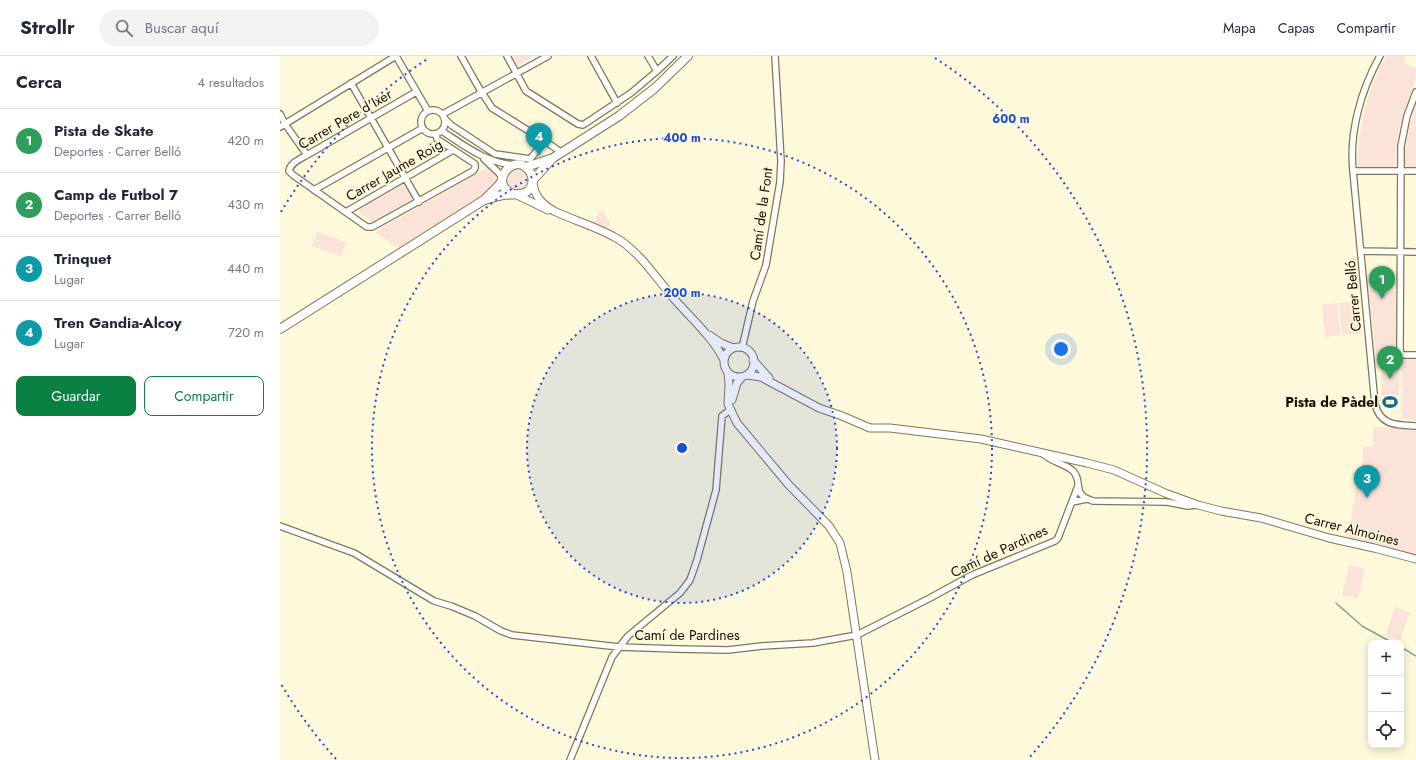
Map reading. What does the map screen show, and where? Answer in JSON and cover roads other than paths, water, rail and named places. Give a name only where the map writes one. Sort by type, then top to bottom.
[{"type":"main road","points":[[280,330],[484,200],[495,190],[502,179],[503,174],[508,168],[515,165],[526,167],[553,158],[595,132],[631,107],[660,83],[688,56]]},
{"type":"main road","points":[[484,200],[504,195],[526,193],[533,181],[553,158]]},
{"type":"main road","points":[[526,167],[532,175],[533,181]]},
{"type":"main road","points":[[502,179],[505,189],[515,195]]},
{"type":"street","points":[[283,125],[396,56],[428,111]]},
{"type":"street","points":[[461,56],[494,109],[558,150]]},
{"type":"street","points":[[507,56],[526,91],[578,124],[585,124],[617,103],[657,71],[673,56]]},
{"type":"street","points":[[444,117],[548,56]]},
{"type":"street","points":[[591,56],[617,103]]},
{"type":"street","points":[[648,56],[657,71]]},
{"type":"street","name":"Camí de la Font","points":[[742,348],[753,301],[766,265],[780,182],[781,161],[775,56]]},
{"type":"street","name":"Carrer Belló","points":[[1380,56],[1364,92],[1356,121],[1352,151],[1352,171],[1376,409],[1381,418],[1393,424],[1416,426]]},
{"type":"street","points":[[351,83],[419,202]]},
{"type":"street","name":"Carrer Pere d'Ixer","points":[[314,190],[290,173],[289,170],[293,164],[416,92]]},
{"type":"street","points":[[1416,92],[1403,132],[1400,171],[1400,348],[1401,354],[1416,355]]},
{"type":"street","points":[[515,165],[497,162],[481,156],[439,132],[428,132],[423,128],[422,119],[428,111],[437,110],[451,126],[498,155],[530,159],[544,142]]},
{"type":"street","points":[[280,114],[283,125],[307,155]]},
{"type":"street","points":[[423,128],[314,190],[370,228],[419,202],[474,171],[475,168],[475,164],[437,139],[439,132],[445,126],[444,117]]},
{"type":"street","name":"Carrer Jaume Roig","points":[[346,212],[453,150]]},
{"type":"street","points":[[481,156],[499,173],[502,179]]},
{"type":"street","points":[[1352,171],[1416,171]]},
{"type":"street","points":[[533,181],[533,189],[538,197],[554,212]]},
{"type":"street","points":[[515,195],[544,209],[607,234],[624,244],[643,261],[702,330],[724,360]]},
{"type":"street","points":[[1360,251],[1416,252]]},
{"type":"street","points":[[702,330],[721,343],[734,348],[742,348],[750,353],[753,360],[764,374],[778,386]]},
{"type":"street","points":[[734,348],[726,353],[724,360],[724,368],[728,373],[736,377],[761,377],[778,386]]},
{"type":"street","points":[[570,760],[612,658],[619,647],[628,636],[680,593],[690,580],[716,490],[722,416],[730,410],[735,389],[744,376],[753,368],[753,360]]},
{"type":"street","points":[[728,373],[728,404],[741,430],[788,484],[829,526],[842,549],[857,635],[875,760]]},
{"type":"street","name":"Carrer Almoines","points":[[778,386],[820,408],[870,428],[890,428],[981,439],[1114,470],[1198,505],[1221,511],[1261,518],[1329,538],[1416,559]]},
{"type":"street","points":[[1042,453],[1046,458],[1066,466],[1073,471],[1082,495],[1087,499],[1093,501],[1167,502],[1188,506],[1198,505]]},
{"type":"street","name":"Camí de Pardines","points":[[280,526],[354,553],[434,601],[475,616],[501,631],[512,635],[619,647],[728,650],[813,643],[857,635],[972,575],[1055,541],[1058,538],[1078,486]]},
{"type":"street","points":[[1072,502],[1087,499]]},
{"type":"waterway","points":[[1336,603],[1362,626],[1388,640]]},
{"type":"waterway","points":[[1404,649],[1416,656]]},
{"type":"place","name":"Tren Gandia-Alcoy","points":[[539,156]]},
{"type":"place","name":"Pista de Skate","points":[[1382,299]]},
{"type":"place","name":"Camp de Futbol 7","points":[[1390,379]]},
{"type":"place","name":"Pista de Pàdel","points":[[1390,402]]},
{"type":"place","name":"Trinquet","points":[[1367,498]]}]
